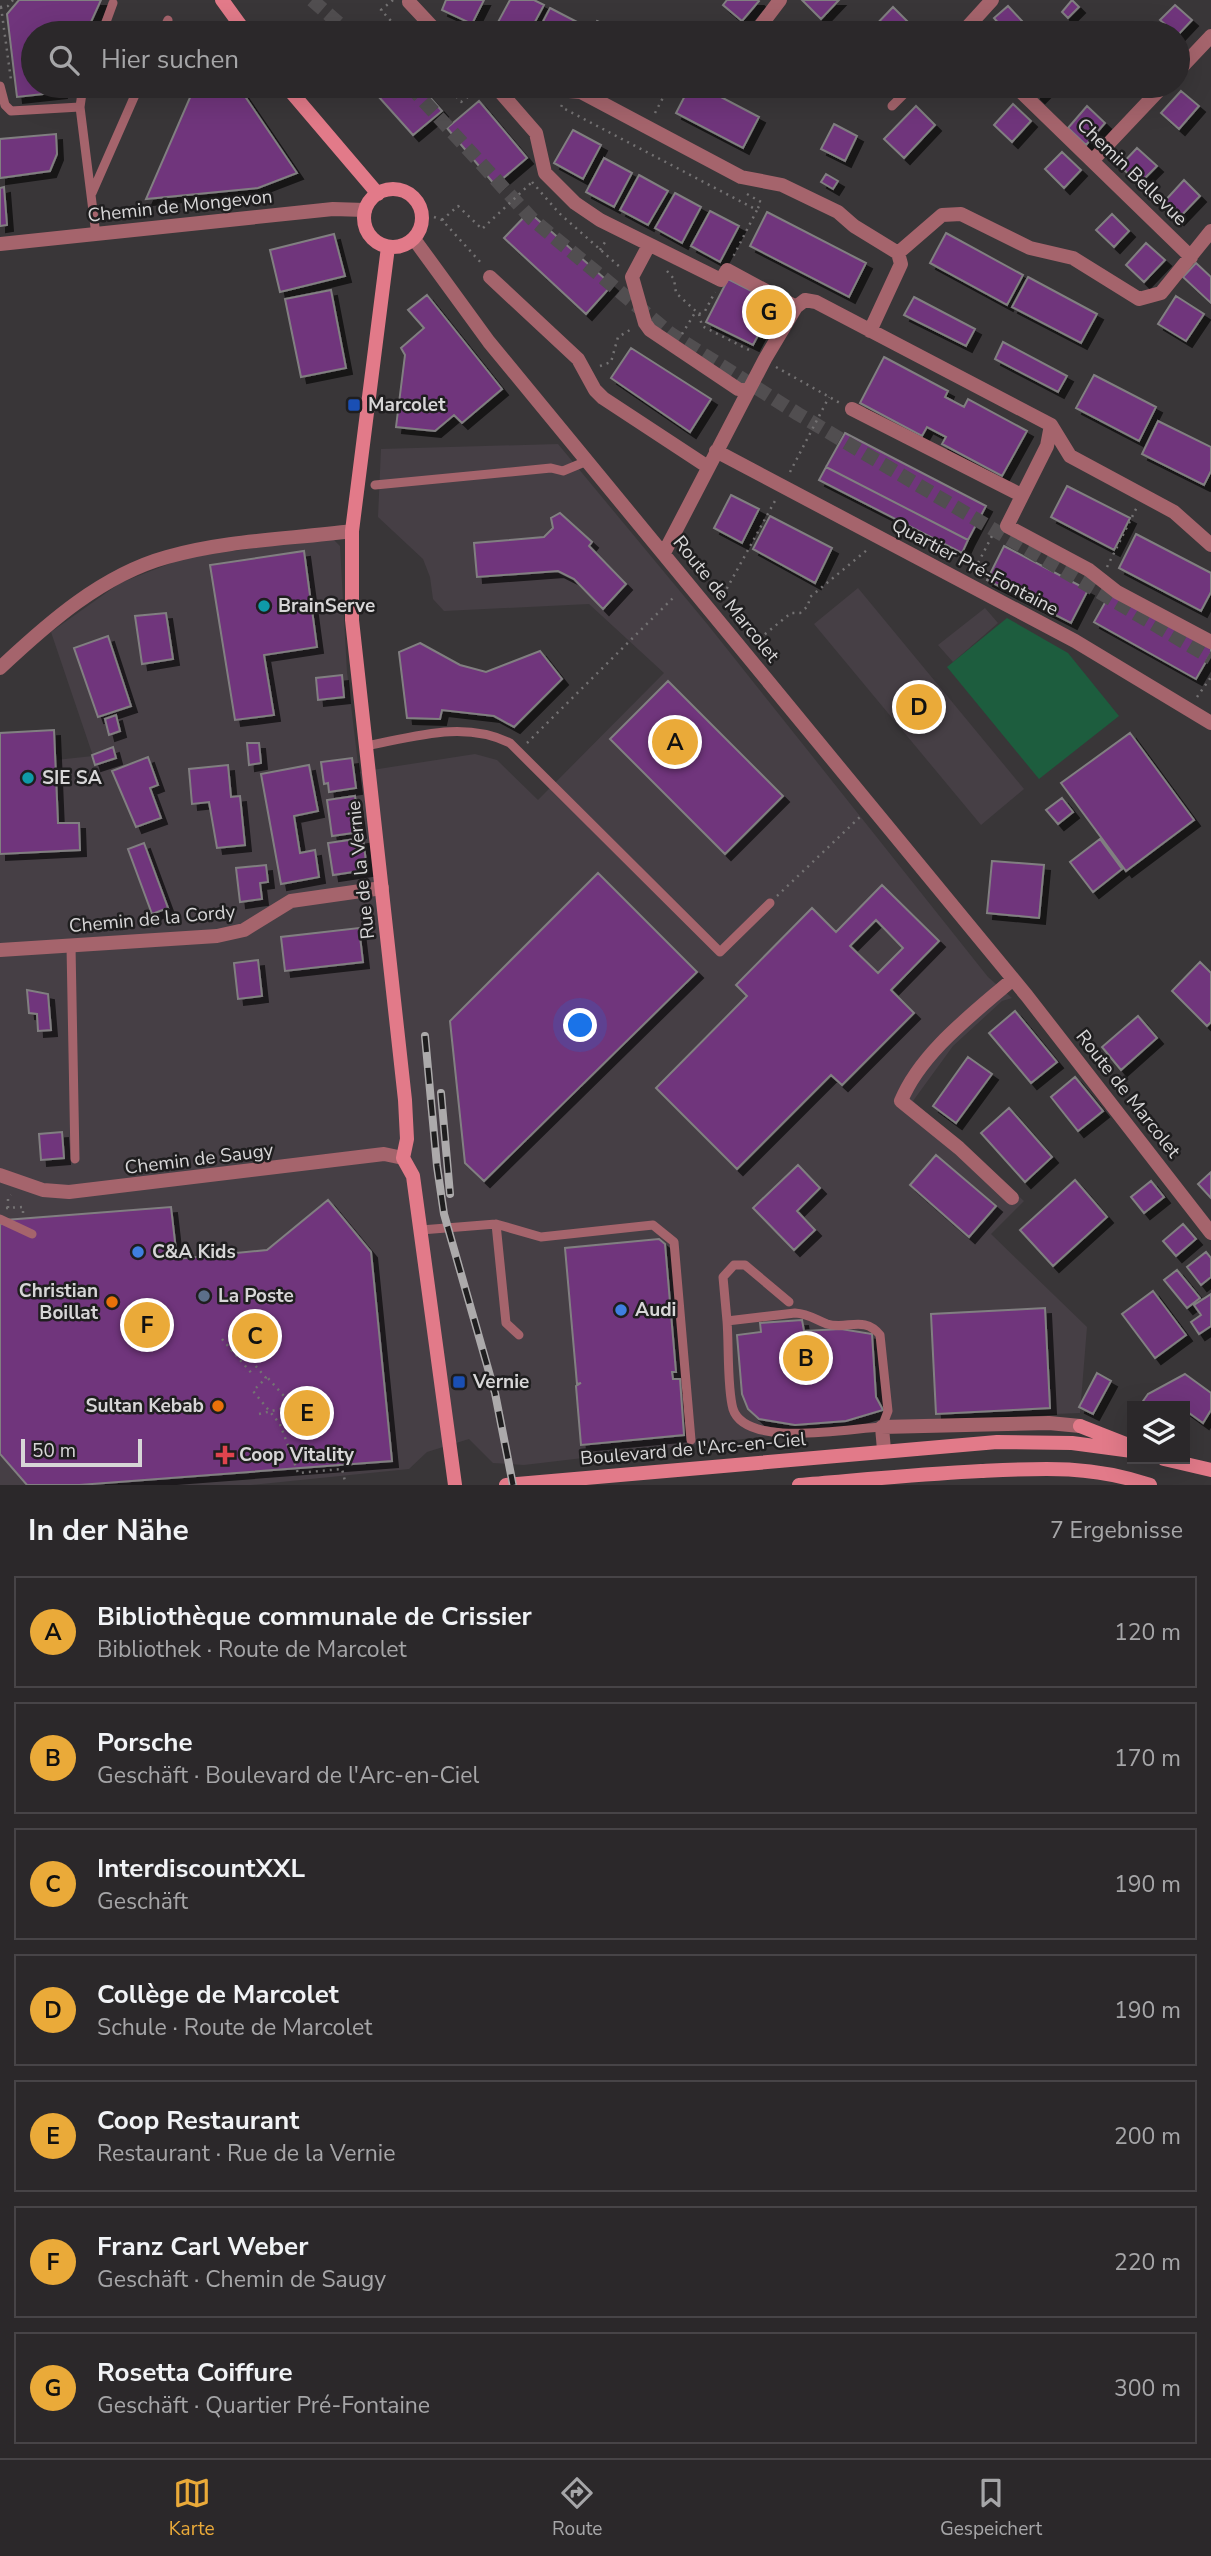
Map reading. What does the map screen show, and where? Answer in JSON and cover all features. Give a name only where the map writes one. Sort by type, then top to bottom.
[{"type":"street","points":[[222,0],[237,21]]},
{"type":"street","points":[[764,21],[780,0]]},
{"type":"street","points":[[973,21],[992,0]]},
{"type":"street","points":[[409,2],[427,21]]},
{"type":"street","points":[[1190,58],[1211,36]]},
{"type":"street","points":[[296,98],[378,194]]},
{"type":"street","points":[[505,98],[536,133],[544,169],[586,212],[649,245],[796,307]]},
{"type":"street","points":[[592,98],[741,177],[782,185],[838,212],[854,226],[898,253],[901,264],[870,331]]},
{"type":"street","name":"Chemin Bellevue","points":[[1028,98],[1191,257]]},
{"type":"street","points":[[1093,160],[1152,98]]},
{"type":"street","points":[[396,189],[413,197],[419,204],[422,223],[414,239],[397,248],[388,247],[371,237],[364,219],[365,210],[378,194],[396,189]]},
{"type":"street","name":"Chemin de Mongevon","points":[[0,244],[333,209],[365,210]]},
{"type":"street","points":[[898,253],[942,215],[961,214],[1030,248],[1073,258],[1139,299],[1161,293],[1211,231]]},
{"type":"street","name":"Route de Marcolet","points":[[414,239],[489,342],[1013,979],[1211,1233]]},
{"type":"street","points":[[649,245],[632,277],[645,323],[738,389],[748,391]]},
{"type":"street","name":"Rue de la Vernie","points":[[388,247],[352,531],[352,620],[405,1100],[407,1139],[403,1158],[414,1176],[455,1485]]},
{"type":"street","points":[[490,277],[578,359],[595,390],[603,398],[708,467]]},
{"type":"street","points":[[664,553],[765,359],[796,307],[805,300],[816,302],[1051,425],[1070,456],[1174,512],[1211,545]]},
{"type":"street","points":[[852,409],[1021,495]]},
{"type":"street","points":[[1051,425],[1047,446],[1007,526],[1100,579],[1117,592],[1211,642]]},
{"type":"street","name":"Quartier Pré-Fontaine","points":[[716,452],[1075,641],[1211,723]]},
{"type":"street","points":[[0,668],[78,602],[142,566],[184,553],[352,531]]},
{"type":"street","name":"Chemin de la Cordy","points":[[0,950],[237,932],[291,901],[382,888]]},
{"type":"street","points":[[1012,1198],[959,1148],[901,1101],[907,1087],[945,1040],[1013,979]]},
{"type":"street","name":"Chemin de Saugy","points":[[0,1175],[30,1187],[69,1192],[384,1154],[403,1158]]},
{"type":"street","points":[[884,1450],[882,1427],[1049,1423],[1080,1426],[1127,1447]]},
{"type":"street","name":"Boulevard de l'Arc-en-Ciel","points":[[506,1485],[884,1450],[1036,1441],[1127,1449]]},
{"type":"street","points":[[1185,1464],[1211,1470]]},
{"type":"street","points":[[799,1485],[949,1471],[1066,1468],[1105,1472],[1150,1485]]},
{"type":"lane","points":[[107,21],[113,4]]},
{"type":"lane","points":[[0,86],[5,106],[16,112],[80,107]]},
{"type":"lane","points":[[81,98],[80,107],[96,235]]},
{"type":"lane","points":[[91,196],[134,98]]},
{"type":"lane","points":[[892,106],[900,98]]},
{"type":"lane","points":[[376,485],[551,468],[563,471],[587,461]]},
{"type":"lane","points":[[366,746],[440,731],[494,736],[519,751],[720,952],[769,903]]},
{"type":"lane","points":[[71,946],[75,1159]]},
{"type":"lane","points":[[0,1219],[32,1234]]},
{"type":"lane","points":[[421,1230],[496,1224],[541,1237],[653,1225],[674,1242],[691,1440]]},
{"type":"lane","points":[[496,1224],[506,1322],[519,1335]]},
{"type":"lane","points":[[727,1321],[795,1313],[810,1314],[828,1324],[872,1326],[883,1344],[888,1411],[882,1427],[769,1433],[743,1422],[734,1410],[723,1277],[734,1265],[745,1265],[789,1302]]},
{"type":"path","points":[[1,0],[8,6]]},
{"type":"path","points":[[13,0],[8,6],[1,7],[16,112]]},
{"type":"path","points":[[391,21],[381,10],[393,0]]},
{"type":"path","points":[[563,98],[561,107],[757,210]]},
{"type":"path","points":[[647,129],[663,98]]},
{"type":"path","points":[[442,220],[458,206],[482,229],[544,169]]},
{"type":"path","points":[[531,183],[567,220],[632,277]]},
{"type":"path","points":[[674,346],[698,312],[705,311],[761,202],[739,190]]},
{"type":"path","points":[[434,217],[442,220],[480,260],[490,277]]},
{"type":"path","points":[[642,259],[667,271],[674,279],[676,293],[698,312],[702,326],[852,409]]},
{"type":"path","points":[[605,365],[613,358],[621,334]]},
{"type":"path","points":[[713,615],[829,397]]},
{"type":"path","points":[[1100,579],[1143,495]]},
{"type":"path","points":[[744,652],[791,612],[800,613],[808,606],[810,597],[880,539]]},
{"type":"path","points":[[965,566],[975,570],[989,541]]},
{"type":"path","points":[[519,751],[681,590]]},
{"type":"path","points":[[1205,685],[1211,677]]},
{"type":"path","points":[[769,903],[864,814]]},
{"type":"path","points":[[8,1208],[8,1198],[15,1193]]},
{"type":"path","points":[[0,1212],[8,1208],[23,1207],[23,1218]]},
{"type":"path","points":[[222,1339],[254,1376]]},
{"type":"path","points":[[259,1414],[270,1411],[293,1406],[242,1350],[266,1378],[253,1391],[270,1411],[280,1424],[298,1473],[342,1469],[345,1481]]},
{"type":"path","points":[[691,1440],[701,1447],[711,1447],[717,1454]]},
{"type":"shaded area","points":[[558,444],[708,625],[988,977],[1012,998],[1002,1001],[953,1046],[913,1101],[1024,1201],[991,1234],[1087,1327],[1080,1413],[903,1420],[524,1465],[493,1463],[469,1439],[427,1452],[409,1469],[251,1485],[0,1485],[0,766],[93,756],[51,632],[120,583],[184,558],[331,537],[340,546],[347,672],[359,772],[475,754],[497,760],[538,800],[664,673],[589,604],[444,611],[433,599],[430,577],[423,559],[378,517],[381,449]]},
{"type":"shaded area","points":[[858,588],[1024,789],[981,825],[814,624]]},
{"type":"shaded area","points":[[985,608],[998,623],[953,662],[938,645]]},
{"type":"green space","points":[[1007,618],[1068,653],[1119,716],[1039,779],[947,667]]},
{"type":"building","points":[[19,0],[101,0],[91,21],[21,21],[21,97],[17,97],[7,14]]},
{"type":"building","points":[[446,0],[484,0],[474,21],[466,21],[442,10]]},
{"type":"building","points":[[510,0],[534,0],[544,5],[535,21],[499,21]]},
{"type":"building","points":[[727,0],[759,1],[742,21],[723,5]]},
{"type":"building","points":[[802,0],[839,0],[821,19]]},
{"type":"building","points":[[1072,0],[1079,7],[1068,18],[1062,12]]},
{"type":"building","points":[[1175,5],[1192,20],[1190,22],[1160,20]]},
{"type":"building","points":[[1008,6],[1022,21],[997,21],[994,18]]},
{"type":"building","points":[[893,7],[907,21],[880,21]]},
{"type":"building","points":[[550,8],[575,21],[543,21]]},
{"type":"building","points":[[190,98],[246,98],[297,173],[258,188],[146,199]]},
{"type":"building","points":[[380,98],[431,98],[442,111],[413,135]]},
{"type":"building","points":[[684,98],[723,98],[759,117],[743,148],[676,113]]},
{"type":"building","points":[[1175,98],[1189,98],[1199,106],[1179,129],[1161,113]]},
{"type":"building","points":[[479,101],[527,158],[495,185],[447,128]]},
{"type":"building","points":[[1013,104],[1031,121],[1012,142],[994,125]]},
{"type":"building","points":[[916,106],[935,125],[904,158],[884,139]]},
{"type":"building","points":[[1087,106],[1105,123],[1086,145],[1068,128]]},
{"type":"building","points":[[834,124],[857,136],[845,161],[821,149]]},
{"type":"building","points":[[573,130],[601,145],[583,179],[554,163]]},
{"type":"building","points":[[56,134],[57,154],[50,171],[0,178],[0,139]]},
{"type":"building","points":[[1137,148],[1157,166],[1139,184],[1120,166]]},
{"type":"building","points":[[1062,152],[1081,170],[1064,188],[1045,169]]},
{"type":"building","points":[[604,158],[632,173],[614,207],[586,192]]},
{"type":"building","points":[[826,174],[838,181],[833,189],[821,182]]},
{"type":"building","points":[[639,175],[668,191],[648,225],[620,210]]},
{"type":"building","points":[[1184,180],[1200,196],[1178,219],[1162,204]]},
{"type":"building","points":[[4,187],[7,225],[0,226],[0,188]]},
{"type":"building","points":[[675,193],[701,207],[682,243],[655,228]]},
{"type":"building","points":[[710,211],[739,226],[720,262],[691,246]]},
{"type":"building","points":[[529,212],[612,285],[586,314],[504,238]]},
{"type":"building","points":[[767,212],[866,263],[849,297],[750,246]]},
{"type":"building","points":[[1112,214],[1129,231],[1114,247],[1096,230]]},
{"type":"building","points":[[946,233],[1023,275],[1007,305],[930,263]]},
{"type":"building","points":[[334,234],[345,276],[280,292],[270,250]]},
{"type":"building","points":[[1146,243],[1165,260],[1144,282],[1126,265]]},
{"type":"building","points":[[1196,263],[1211,277],[1211,303],[1183,277]]},
{"type":"building","points":[[1028,277],[1097,314],[1081,343],[1012,307]]},
{"type":"building","points":[[728,279],[775,303],[753,345],[706,322]]},
{"type":"building","points":[[331,290],[346,368],[301,377],[285,299]]},
{"type":"building","points":[[427,295],[502,389],[462,423],[454,415],[435,431],[396,427],[405,355],[401,348],[424,328],[408,310]]},
{"type":"building","points":[[1176,296],[1204,314],[1186,341],[1158,324]]},
{"type":"building","points":[[914,297],[975,329],[966,346],[904,315]]},
{"type":"building","points":[[1003,342],[1067,376],[1058,392],[995,359]]},
{"type":"building","points":[[631,348],[711,399],[690,432],[611,378]]},
{"type":"building","points":[[884,357],[948,391],[945,397],[964,407],[968,399],[1027,431],[1002,476],[942,444],[946,437],[927,427],[922,436],[860,403]]},
{"type":"building","points":[[1094,375],[1156,407],[1139,441],[1076,408]]},
{"type":"building","points":[[1158,421],[1211,447],[1211,471],[1204,485],[1142,454]]},
{"type":"building","points":[[845,433],[986,506],[968,540],[826,467]]},
{"type":"building","points":[[826,467],[968,540],[962,553],[819,480]]},
{"type":"building","points":[[1067,486],[1130,518],[1114,550],[1051,517]]},
{"type":"building","points":[[731,495],[759,509],[742,543],[714,528]]},
{"type":"building","points":[[560,513],[592,542],[589,546],[626,584],[603,609],[574,579],[558,571],[477,577],[474,543],[544,537],[553,528],[551,518]]},
{"type":"building","points":[[770,516],[832,548],[815,583],[753,549]]},
{"type":"building","points":[[1136,534],[1211,573],[1211,592],[1201,611],[1119,568]]},
{"type":"building","points":[[1004,546],[1088,590],[1071,623],[987,580]]},
{"type":"building","name":"BrainServe","points":[[304,551],[317,647],[264,655],[274,715],[235,720],[210,565]]},
{"type":"building","points":[[1111,592],[1211,647],[1211,653],[1196,679],[1094,622]]},
{"type":"building","points":[[166,613],[173,659],[142,664],[135,616]]},
{"type":"building","points":[[108,636],[131,706],[98,717],[74,648]]},
{"type":"building","points":[[420,643],[460,665],[486,672],[540,651],[562,679],[514,727],[494,716],[442,710],[440,719],[407,718],[399,652]]},
{"type":"building","points":[[342,675],[344,697],[318,700],[316,678]]},
{"type":"building","points":[[668,681],[783,796],[725,854],[610,739]]},
{"type":"building","points":[[116,715],[120,731],[109,735],[105,719]]},
{"type":"building","name":"SIE SA","points":[[54,730],[58,823],[79,823],[80,850],[0,854],[0,733]]},
{"type":"building","points":[[1130,733],[1194,820],[1126,871],[1061,783]]},
{"type":"building","points":[[247,743],[259,743],[261,763],[249,765]]},
{"type":"building","points":[[113,747],[116,758],[95,765],[92,755]]},
{"type":"building","points":[[148,757],[158,785],[150,788],[161,818],[136,827],[112,771]]},
{"type":"building","points":[[352,758],[356,788],[329,792],[328,783],[324,784],[321,762]]},
{"type":"building","points":[[228,765],[231,797],[240,796],[245,845],[217,848],[209,802],[192,804],[189,769]]},
{"type":"building","points":[[309,765],[318,811],[294,816],[300,853],[315,850],[319,877],[281,884],[261,774]]},
{"type":"building","points":[[355,796],[360,832],[332,836],[327,800]]},
{"type":"building","points":[[1062,798],[1073,812],[1058,824],[1046,810]]},
{"type":"building","points":[[363,838],[367,870],[333,875],[328,843]]},
{"type":"building","points":[[1100,839],[1122,869],[1093,892],[1070,862]]},
{"type":"building","points":[[144,843],[168,908],[152,914],[128,849]]},
{"type":"building","points":[[992,861],[1044,865],[1039,918],[987,913]]},
{"type":"building","points":[[266,865],[268,882],[260,883],[262,899],[240,902],[236,868]]},
{"type":"building","points":[[598,873],[697,972],[484,1181],[465,1163],[450,1021]]},
{"type":"building","points":[[882,885],[939,941],[891,990],[914,1013],[842,1085],[831,1075],[737,1169],[656,1088],[747,996],[736,985],[812,908],[836,932]],"holes":[[[876,920],[903,948],[878,973],[850,946]]]},
{"type":"building","points":[[359,928],[363,962],[285,971],[281,937]]},
{"type":"building","points":[[258,960],[262,996],[238,999],[234,963]]},
{"type":"building","points":[[1200,962],[1211,973],[1211,1022],[1207,1026],[1172,991]]},
{"type":"building","points":[[27,990],[48,994],[51,1030],[38,1031],[37,1014],[29,1013]]},
{"type":"building","points":[[1015,1011],[1057,1062],[1031,1083],[989,1033]]},
{"type":"building","points":[[1138,1016],[1157,1038],[1121,1070],[1102,1047]]},
{"type":"building","points":[[968,1057],[992,1074],[956,1123],[933,1106]]},
{"type":"building","points":[[1075,1077],[1103,1111],[1078,1131],[1051,1097]]},
{"type":"building","points":[[1009,1108],[1052,1157],[1025,1182],[981,1133]]},
{"type":"building","points":[[62,1132],[64,1158],[41,1160],[39,1134]]},
{"type":"building","points":[[936,1155],[996,1206],[969,1237],[910,1185]]},
{"type":"building","points":[[798,1165],[820,1188],[797,1211],[815,1230],[794,1250],[753,1208]]},
{"type":"building","points":[[1211,1172],[1211,1198],[1198,1184]]},
{"type":"building","points":[[1075,1180],[1107,1217],[1053,1266],[1020,1230]]},
{"type":"building","points":[[1151,1181],[1164,1197],[1144,1213],[1131,1197]]},
{"type":"building","points":[[328,1200],[371,1252],[392,1461],[79,1485],[27,1485],[0,1454],[0,1225],[5,1220],[171,1207],[177,1259],[267,1250]]},
{"type":"building","points":[[1183,1224],[1196,1239],[1176,1256],[1163,1241]]},
{"type":"building","name":"Audi","points":[[659,1239],[665,1244],[676,1372],[672,1372],[673,1379],[680,1379],[684,1435],[581,1445],[576,1386],[581,1383],[577,1384],[565,1248]]},
{"type":"building","points":[[1206,1252],[1211,1258],[1211,1277],[1201,1285],[1187,1267]]},
{"type":"building","points":[[1177,1270],[1200,1298],[1187,1308],[1164,1280]]},
{"type":"building","points":[[1153,1291],[1186,1335],[1155,1358],[1122,1314]]},
{"type":"building","points":[[1211,1294],[1211,1326],[1199,1334],[1191,1322],[1201,1315],[1194,1305]]},
{"type":"building","points":[[1045,1308],[1050,1408],[936,1414],[931,1314]]},
{"type":"building","points":[[802,1320],[804,1331],[841,1329],[872,1334],[876,1397],[883,1410],[846,1421],[795,1425],[759,1419],[748,1409],[742,1394],[737,1335],[761,1332],[760,1323]]},
{"type":"building","points":[[1097,1373],[1111,1381],[1093,1414],[1079,1407]]},
{"type":"building","points":[[1185,1374],[1211,1393],[1211,1410],[1203,1423],[1190,1414],[1190,1401],[1143,1401],[1148,1394]]},
{"type":"tunnel","points":[[312,0],[336,21]]},
{"type":"tunnel","points":[[421,98],[532,219],[671,334],[798,414],[1211,658]]},
{"type":"railway","points":[[425,1036],[444,1214],[495,1393],[513,1485]]},
{"type":"railway","points":[[441,1093],[450,1194]]},
{"type":"place","name":"Rosetta Coiffure","points":[[769,312]]},
{"type":"place","name":"Marcolet","points":[[354,405]]},
{"type":"place","name":"BrainServe","points":[[264,606]]},
{"type":"place","name":"Collège de Marcolet","points":[[919,707]]},
{"type":"place","name":"Bibliothèque communale de Crissier","points":[[675,742]]},
{"type":"place","name":"SIE SA","points":[[28,778]]},
{"type":"place","name":"C&A Kids","points":[[138,1252]]},
{"type":"place","name":"La Poste","points":[[204,1296]]},
{"type":"place","name":"Christian Boillat","points":[[112,1302]]},
{"type":"place","name":"Audi","points":[[621,1310]]},
{"type":"place","name":"Franz Carl Weber","points":[[147,1325]]},
{"type":"place","name":"InterdiscountXXL","points":[[255,1336]]},
{"type":"place","name":"Porsche","points":[[806,1358]]},
{"type":"place","name":"Vernie","points":[[459,1382]]},
{"type":"place","name":"Sultan Kebab","points":[[218,1406]]},
{"type":"place","name":"Coop Restaurant","points":[[307,1413]]},
{"type":"place","name":"Coop Vitality","points":[[225,1455]]}]
